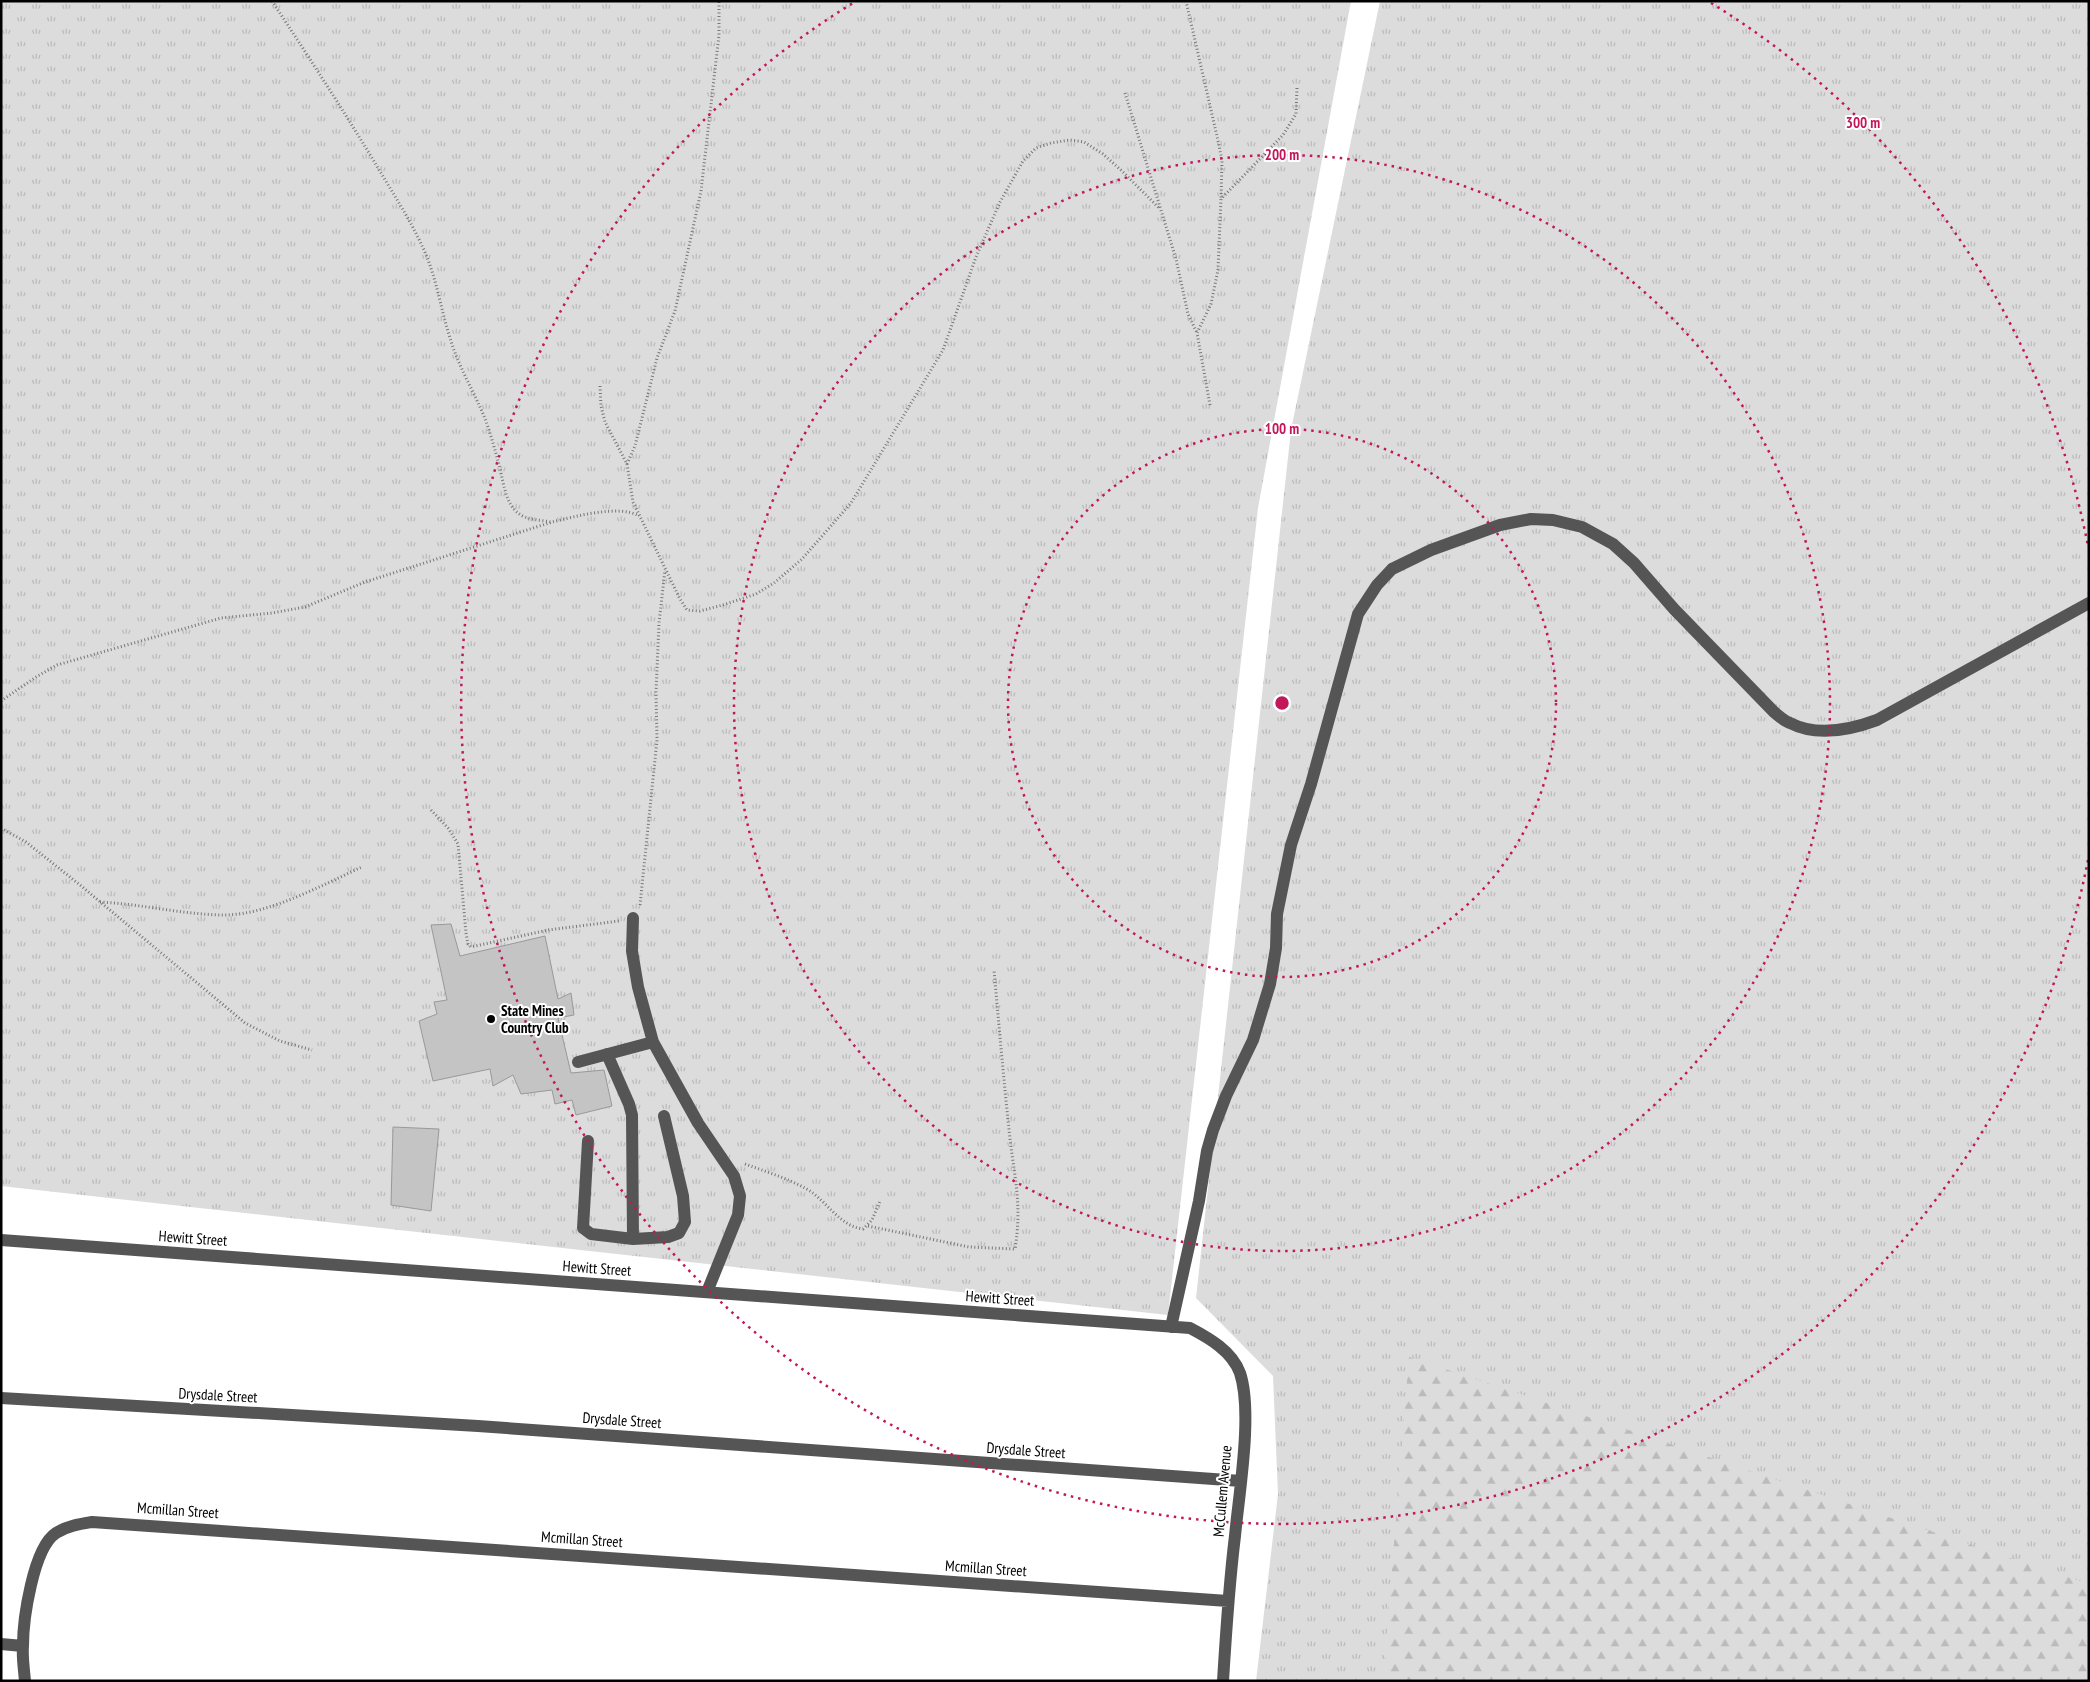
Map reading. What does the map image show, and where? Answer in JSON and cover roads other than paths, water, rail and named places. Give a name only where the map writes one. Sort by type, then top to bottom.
[{"type":"street","points":[[1171,1327],[1200,1201],[1207,1151],[1213,1130],[1226,1096],[1253,1040],[1270,984],[1276,948],[1277,914],[1290,845],[1311,784],[1358,614],[1377,585],[1392,569],[1431,550],[1500,525],[1531,519],[1553,520],[1582,527],[1613,544],[1634,563],[1674,609],[1774,712],[1790,723],[1808,729],[1854,728],[1877,720],[2089,603]]},
{"type":"street","points":[[633,918],[632,951],[638,987],[653,1042],[698,1123],[734,1176],[740,1196],[738,1215],[707,1292]]},
{"type":"street","points":[[578,1062],[653,1042]]},
{"type":"street","points":[[607,1054],[632,1115],[633,1239]]},
{"type":"street","points":[[588,1141],[582,1218],[583,1228],[591,1234],[633,1239],[668,1237],[679,1233],[685,1222],[683,1196],[664,1116]]},
{"type":"street","name":"Hewitt Street","points":[[1,1240],[1190,1328]]},
{"type":"street","name":"McCullem Avenue","points":[[1190,1328],[1212,1340],[1230,1357],[1239,1371],[1244,1389],[1241,1481],[1228,1601],[1223,1681]]},
{"type":"street","name":"Drysdale Street","points":[[1,1398],[478,1426],[1241,1481]]},
{"type":"street","name":"Mcmillan Street","points":[[25,1681],[23,1646],[30,1589],[38,1557],[54,1534],[71,1526],[92,1522],[1228,1601]]},
{"type":"street","points":[[1,1644],[23,1646]]},
{"type":"place","name":"State Mines Country Club","points":[[491,1019]]}]
